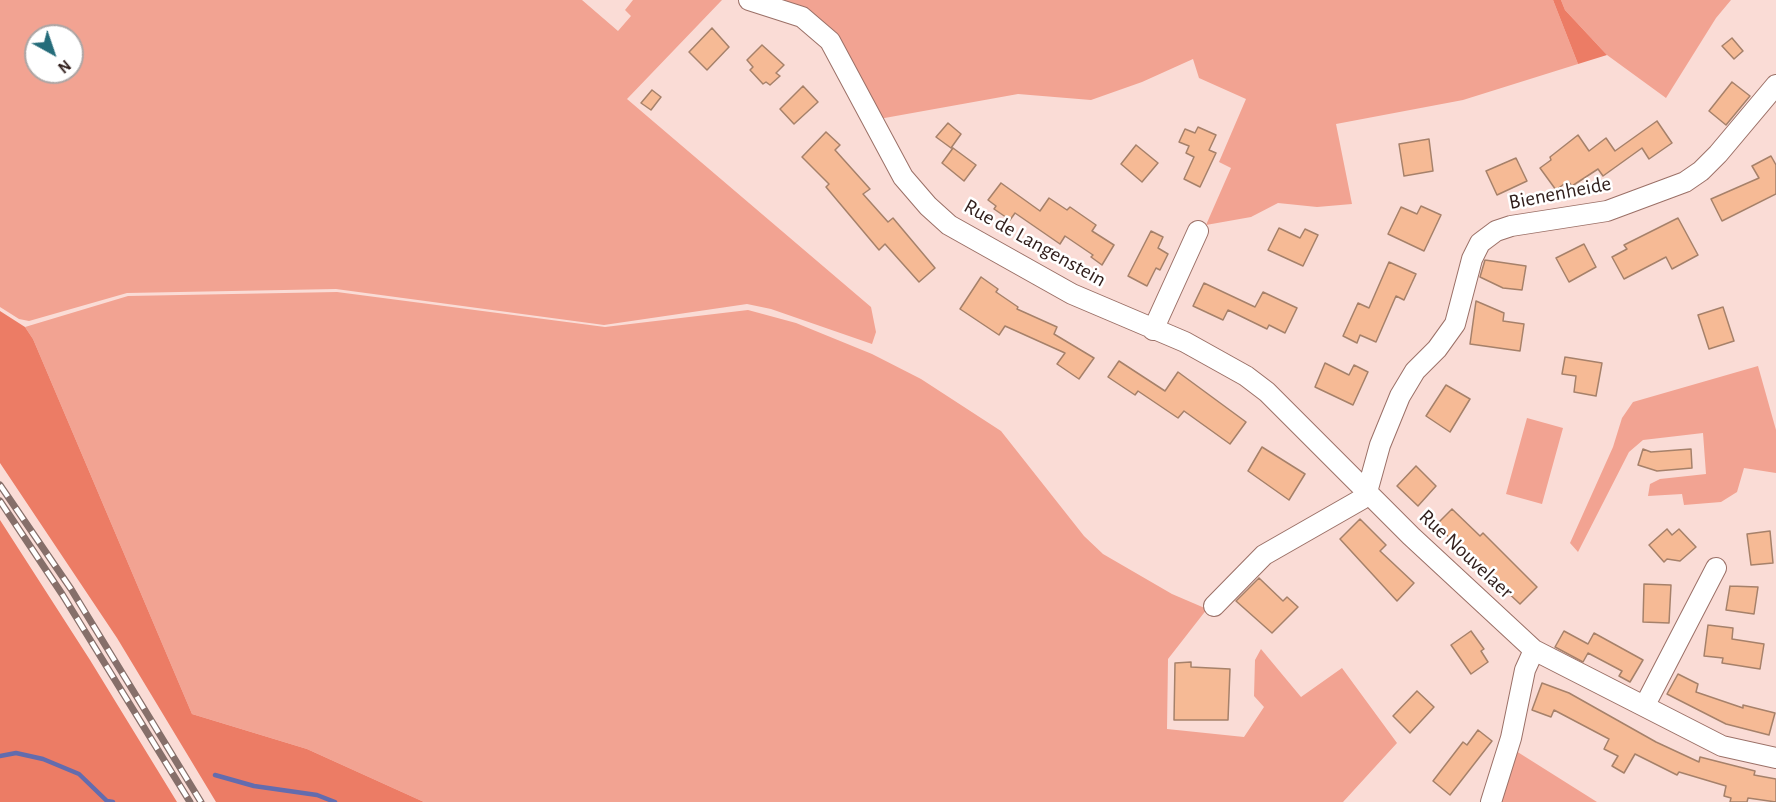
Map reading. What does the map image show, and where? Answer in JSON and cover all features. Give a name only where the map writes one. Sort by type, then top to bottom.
[{"type":"street","name":"Rue de Langenstein","points":[[749,0],[802,16],[830,41],[903,177],[928,206],[949,225],[1072,294],[1209,354],[1246,376],[1267,392],[1367,492]]},
{"type":"street","name":"Bienenheide","points":[[1367,492],[1380,445],[1400,396],[1414,371],[1437,349],[1455,324],[1472,259],[1480,243],[1496,231],[1511,226],[1607,212],[1685,182],[1701,171],[1718,154],[1776,85]]},
{"type":"street","points":[[1153,330],[1198,231]]},
{"type":"street","points":[[1214,606],[1264,555],[1362,500],[1367,492]]},
{"type":"street","name":"Rue Nouvelaer","points":[[1367,492],[1534,650],[1722,746],[1776,758]]},
{"type":"street","points":[[1645,705],[1716,568]]},
{"type":"street","points":[[1491,802],[1511,738],[1526,670],[1534,650]]},
{"type":"shaded area","points":[[0,0],[582,0],[618,31],[631,16],[625,10],[633,0],[722,0],[627,99],[871,307],[876,332],[872,344],[771,309],[747,304],[604,325],[336,289],[127,293],[29,321],[19,319],[0,307]]},
{"type":"shaded area","points":[[771,0],[1553,0],[1578,64],[1463,100],[1336,124],[1352,204],[1317,207],[1278,203],[1251,217],[1206,225],[1231,168],[1219,162],[1246,99],[1199,78],[1193,59],[1142,82],[1091,100],[1018,94],[879,119],[836,32],[809,14]]},
{"type":"shaded area","points":[[1553,0],[1561,0],[1565,10],[1607,55],[1578,64]]},
{"type":"shaded area","points":[[1561,0],[1731,0],[1716,18],[1666,98],[1607,55],[1565,10]]},
{"type":"shaded area","points":[[337,292],[605,327],[748,310],[796,323],[872,354],[921,379],[1001,431],[1084,536],[1103,554],[1172,594],[1207,609],[1168,659],[1167,729],[1244,737],[1264,707],[1254,696],[1255,660],[1261,649],[1301,697],[1342,668],[1397,743],[1343,802],[424,802],[307,749],[192,714],[33,339],[25,327],[128,296]]},
{"type":"shaded area","points":[[0,311],[25,327],[33,339],[192,714],[307,749],[424,802],[216,802],[117,638],[0,463]]},
{"type":"shaded area","points":[[1758,366],[1776,430],[1776,473],[1744,468],[1737,492],[1721,502],[1684,505],[1682,494],[1648,496],[1650,484],[1660,479],[1706,474],[1703,433],[1643,440],[1629,452],[1578,552],[1570,543],[1613,447],[1622,418],[1633,402]]},
{"type":"shaded area","points":[[1527,418],[1563,428],[1542,504],[1506,494]]},
{"type":"shaded area","points":[[0,520],[90,660],[177,802],[0,802]]},
{"type":"shaded area","points":[[1516,751],[1597,802],[1496,802]]},
{"type":"building","points":[[712,28],[729,47],[707,70],[689,52]]},
{"type":"building","points":[[1732,38],[1743,51],[1734,59],[1722,46]]},
{"type":"building","points":[[762,45],[784,65],[776,73],[780,76],[770,85],[766,82],[763,84],[750,70],[753,67],[747,60]]},
{"type":"building","points":[[1732,82],[1750,96],[1726,125],[1709,111]]},
{"type":"building","points":[[803,86],[818,102],[794,124],[780,109]]},
{"type":"building","points":[[652,90],[661,97],[651,110],[641,103]]},
{"type":"building","points":[[1657,121],[1672,143],[1649,159],[1642,148],[1603,176],[1598,169],[1572,186],[1568,181],[1556,190],[1540,168],[1578,135],[1589,151],[1606,138],[1615,151]]},
{"type":"building","points":[[948,123],[961,134],[951,148],[936,137]]},
{"type":"building","points":[[1198,127],[1216,135],[1209,150],[1216,153],[1200,187],[1184,179],[1194,157],[1186,153],[1189,146],[1179,142],[1185,129],[1195,133]]},
{"type":"building","points":[[826,132],[840,145],[835,150],[870,189],[863,194],[888,222],[893,218],[935,268],[919,282],[885,244],[879,250],[826,187],[829,184],[802,157]]},
{"type":"building","points":[[1429,139],[1433,171],[1404,176],[1399,144]]},
{"type":"building","points":[[1136,145],[1158,163],[1142,182],[1121,164]]},
{"type":"building","points":[[953,148],[976,165],[964,181],[942,163]]},
{"type":"building","points":[[1771,156],[1776,165],[1776,194],[1722,221],[1711,199],[1759,178],[1752,166]]},
{"type":"building","points":[[1516,158],[1527,181],[1497,195],[1486,171]]},
{"type":"building","points":[[1001,183],[1040,211],[1049,198],[1067,210],[1070,207],[1096,225],[1092,231],[1114,245],[1102,265],[1091,257],[1093,255],[1065,236],[1060,244],[1015,213],[1010,220],[994,209],[996,206],[988,200]]},
{"type":"building","points":[[1421,206],[1441,215],[1424,251],[1388,234],[1401,207],[1417,214]]},
{"type":"building","points":[[1678,218],[1698,255],[1672,269],[1666,257],[1624,279],[1612,257],[1627,249],[1624,245]]},
{"type":"building","points":[[1279,228],[1300,238],[1305,229],[1318,235],[1303,266],[1268,250]]},
{"type":"building","points":[[1151,231],[1163,237],[1158,248],[1168,254],[1160,270],[1156,268],[1147,286],[1128,276]]},
{"type":"building","points":[[1584,244],[1596,267],[1569,282],[1556,258]]},
{"type":"building","points":[[1485,260],[1526,266],[1522,290],[1503,288],[1480,277]]},
{"type":"building","points":[[1389,262],[1416,274],[1404,300],[1396,296],[1376,342],[1360,335],[1357,343],[1343,336],[1358,303],[1369,308]]},
{"type":"building","points":[[981,277],[998,289],[996,292],[1018,307],[1017,309],[1057,327],[1054,334],[1094,358],[1079,379],[1057,364],[1065,353],[1005,326],[999,335],[960,309]]},
{"type":"building","points":[[1204,283],[1255,307],[1263,292],[1297,308],[1285,333],[1269,325],[1267,329],[1228,310],[1223,320],[1193,306]]},
{"type":"building","points":[[1476,301],[1504,313],[1503,321],[1524,324],[1520,351],[1470,344]]},
{"type":"building","points":[[1723,307],[1734,341],[1709,349],[1698,315]]},
{"type":"building","points":[[1565,357],[1602,363],[1596,396],[1574,392],[1576,376],[1562,374]]},
{"type":"building","points":[[1119,361],[1165,391],[1178,372],[1246,422],[1230,444],[1184,411],[1178,418],[1138,391],[1135,395],[1108,377]]},
{"type":"building","points":[[1325,363],[1349,375],[1354,365],[1368,372],[1353,405],[1315,387]]},
{"type":"building","points":[[1446,385],[1470,399],[1450,432],[1426,416]]},
{"type":"building","points":[[1262,447],[1305,474],[1289,500],[1248,471]]},
{"type":"building","points":[[1643,449],[1651,452],[1691,449],[1692,468],[1657,471],[1638,465]]},
{"type":"building","points":[[1416,466],[1436,486],[1418,506],[1397,486]]},
{"type":"building","points":[[1452,509],[1480,536],[1483,533],[1537,587],[1520,604],[1436,525]]},
{"type":"building","points":[[1360,519],[1386,545],[1380,551],[1414,583],[1397,601],[1340,539]]},
{"type":"building","points":[[1667,529],[1672,535],[1679,529],[1696,547],[1680,561],[1667,559],[1664,562],[1649,545]]},
{"type":"building","points":[[1770,531],[1773,563],[1751,565],[1747,534]]},
{"type":"building","points":[[1259,578],[1283,601],[1287,597],[1298,607],[1272,633],[1236,601]]},
{"type":"building","points":[[1644,584],[1671,585],[1669,623],[1643,622]]},
{"type":"building","points":[[1730,586],[1758,587],[1754,614],[1726,610]]},
{"type":"building","points":[[1708,625],[1733,628],[1732,639],[1764,644],[1760,669],[1722,663],[1723,658],[1704,656]]},
{"type":"building","points":[[1471,631],[1484,649],[1481,651],[1488,662],[1471,674],[1451,645]]},
{"type":"building","points":[[1564,631],[1588,644],[1594,633],[1643,660],[1630,682],[1619,676],[1622,671],[1588,653],[1583,662],[1555,647]]},
{"type":"building","points":[[1191,662],[1191,667],[1230,669],[1228,720],[1174,720],[1175,663]]},
{"type":"building","points":[[1678,674],[1698,684],[1696,692],[1743,708],[1743,705],[1775,713],[1769,735],[1726,724],[1667,694]]},
{"type":"building","points":[[1542,683],[1569,693],[1656,742],[1699,762],[1700,757],[1755,771],[1754,775],[1776,779],[1776,802],[1748,798],[1747,802],[1730,802],[1731,798],[1724,796],[1726,786],[1679,772],[1677,775],[1635,754],[1624,773],[1612,766],[1618,756],[1604,749],[1609,739],[1554,710],[1551,717],[1532,710]]},
{"type":"building","points":[[1417,691],[1434,707],[1410,733],[1393,716]]},
{"type":"building","points":[[1478,730],[1492,741],[1450,795],[1433,781],[1463,742],[1467,745]]},
{"type":"waterway","points":[[0,756],[16,753],[43,759],[79,774],[107,801],[113,802]]},
{"type":"waterway","points":[[215,775],[254,786],[317,795],[335,802]]},
{"type":"railway","points":[[0,485],[71,589],[201,802]]},
{"type":"railway","points":[[0,501],[62,594],[190,802]]}]
